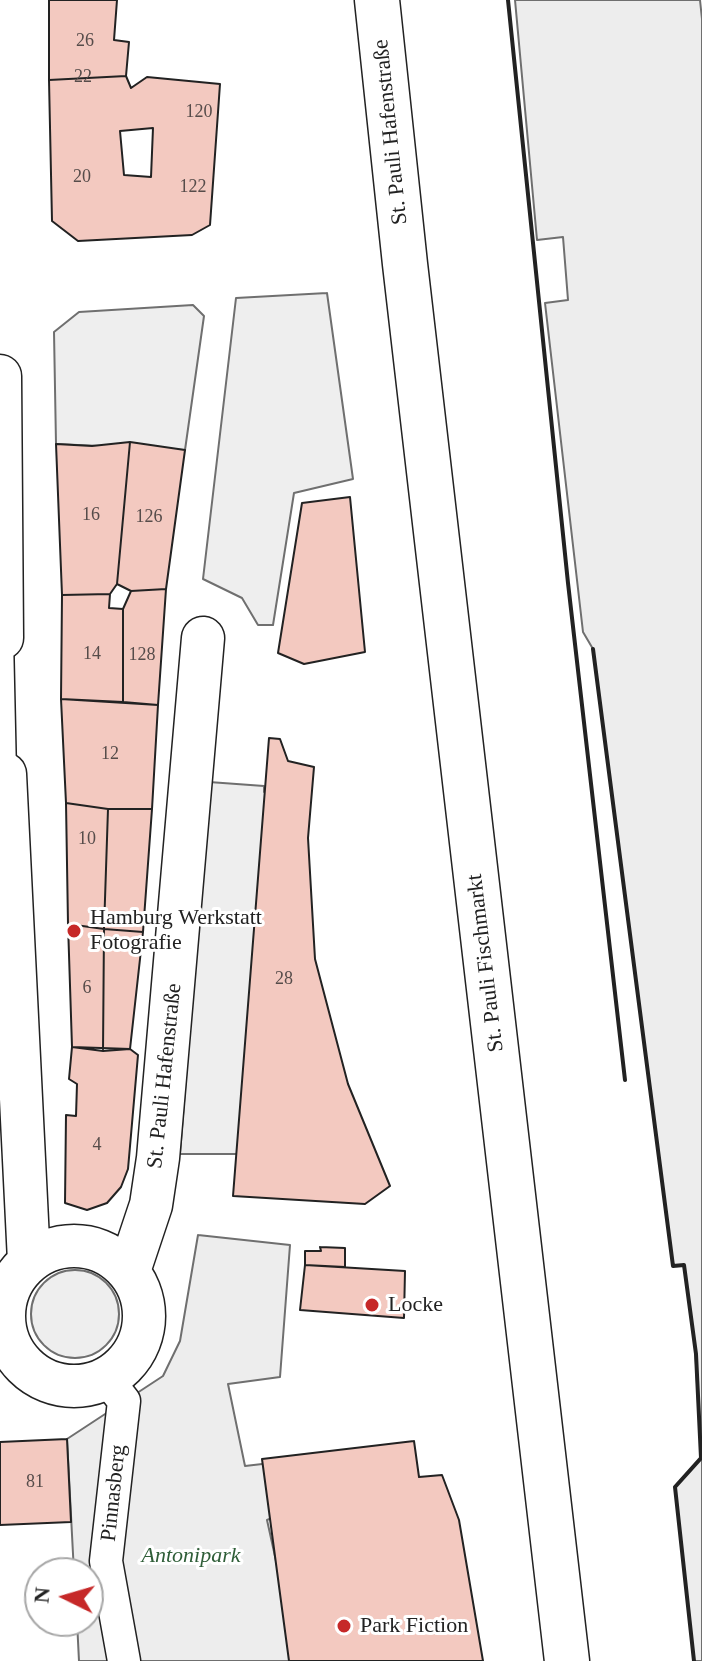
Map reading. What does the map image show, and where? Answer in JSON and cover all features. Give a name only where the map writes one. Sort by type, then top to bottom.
[{"type":"main road","name":"St. Pauli Hafenstraße","points":[[377,0],[405,264]]},
{"type":"main road","name":"St. Pauli Fischmarkt","points":[[405,264],[567,1661]]},
{"type":"street","points":[[0,376],[2,638]]},
{"type":"street","name":"St. Pauli Hafenstraße","points":[[129,1271],[151,1205],[158,1158],[203,638]]},
{"type":"street","points":[[5,774],[29,1261]]},
{"type":"street","points":[[70,1245],[92,1247],[112,1257],[129,1271],[142,1300],[142,1330],[129,1358],[106,1378],[85,1385],[62,1385],[11,1371],[10,1344],[4,1322],[6,1299],[14,1278],[29,1261],[48,1250],[70,1245]]},
{"type":"street","name":"Pinnasberg","points":[[106,1378],[124,1401],[106,1561],[124,1661]]},
{"type":"lane","points":[[2,638],[5,774]]},
{"type":"shaded area","points":[[515,0],[700,0],[702,1661],[694,1661],[675,1487],[701,1458],[695,1346],[684,1265],[673,1266],[593,649],[583,632],[545,303],[568,300],[563,237],[537,240]]},
{"type":"shaded area","points":[[327,293],[353,479],[294,493],[273,625],[258,625],[242,598],[203,579],[236,298]]},
{"type":"shaded area","points":[[193,305],[204,316],[185,450],[56,444],[54,332],[79,312]]},
{"type":"shaded area","points":[[209,782],[264,786],[264,792],[280,801],[255,1154],[180,1154]]},
{"type":"shaded area","name":"Antonipark","points":[[198,1235],[290,1245],[280,1377],[228,1384],[245,1466],[409,1447],[314,1661],[79,1661],[78,1637],[104,1637],[104,1557],[73,1557],[67,1439],[163,1376],[180,1341]],"holes":[[[384,1471],[278,1570],[267,1520]]]},
{"type":"shaded area","points":[[75,1270],[92,1274],[106,1283],[115,1297],[119,1314],[115,1331],[106,1345],[92,1354],[75,1358],[58,1354],[44,1345],[35,1331],[31,1314],[35,1297],[44,1283],[58,1274]]},
{"type":"building","points":[[49,0],[117,0],[114,40],[129,42],[126,76],[49,80]]},
{"type":"building","points":[[126,76],[131,88],[147,77],[220,84],[210,225],[192,235],[78,241],[52,221],[49,80]],"holes":[[[153,128],[151,177],[124,175],[120,131]]]},
{"type":"building","points":[[130,442],[185,450],[166,589],[131,591],[117,584]]},
{"type":"building","points":[[130,442],[117,584],[110,594],[62,595],[56,444],[92,446]]},
{"type":"building","points":[[350,497],[365,652],[304,664],[278,653],[302,503]]},
{"type":"building","points":[[166,589],[158,705],[123,702],[123,609],[131,591]]},
{"type":"building","points":[[110,594],[109,608],[123,609],[123,702],[61,699],[62,595]]},
{"type":"building","points":[[61,699],[158,705],[152,809],[108,809],[66,803]]},
{"type":"building","points":[[269,738],[280,739],[288,761],[314,767],[308,838],[315,959],[348,1084],[390,1186],[365,1204],[233,1196]]},
{"type":"building","points":[[66,803],[108,809],[104,929],[68,924]]},
{"type":"building","points":[[108,809],[152,809],[143,932],[104,929]]},
{"type":"building","points":[[68,924],[104,929],[103,1051],[72,1047]]},
{"type":"building","points":[[104,929],[143,932],[130,1049],[103,1051]]},
{"type":"building","points":[[72,1047],[130,1049],[138,1055],[128,1169],[121,1187],[107,1203],[87,1210],[65,1203],[66,1115],[76,1116],[77,1084],[69,1079]]},
{"type":"building","points":[[320,1247],[345,1248],[345,1267],[305,1265],[305,1251],[321,1251]]},
{"type":"building","points":[[305,1265],[405,1271],[404,1318],[300,1310]]},
{"type":"building","points":[[67,1439],[71,1522],[0,1525],[0,1442]]},
{"type":"building","points":[[414,1441],[419,1477],[442,1475],[459,1520],[483,1661],[289,1661],[262,1459]]},
{"type":"wall","points":[[508,0],[568,583],[625,1080]]},
{"type":"wall","points":[[593,649],[673,1266],[684,1265],[696,1354],[701,1458],[675,1487],[694,1661]]},
{"type":"place","name":"Hamburg Werkstatt Fotografie","points":[[74,931]]},
{"type":"place","name":"Locke","points":[[372,1305]]},
{"type":"place","name":"Park Fiction","points":[[344,1626]]}]
